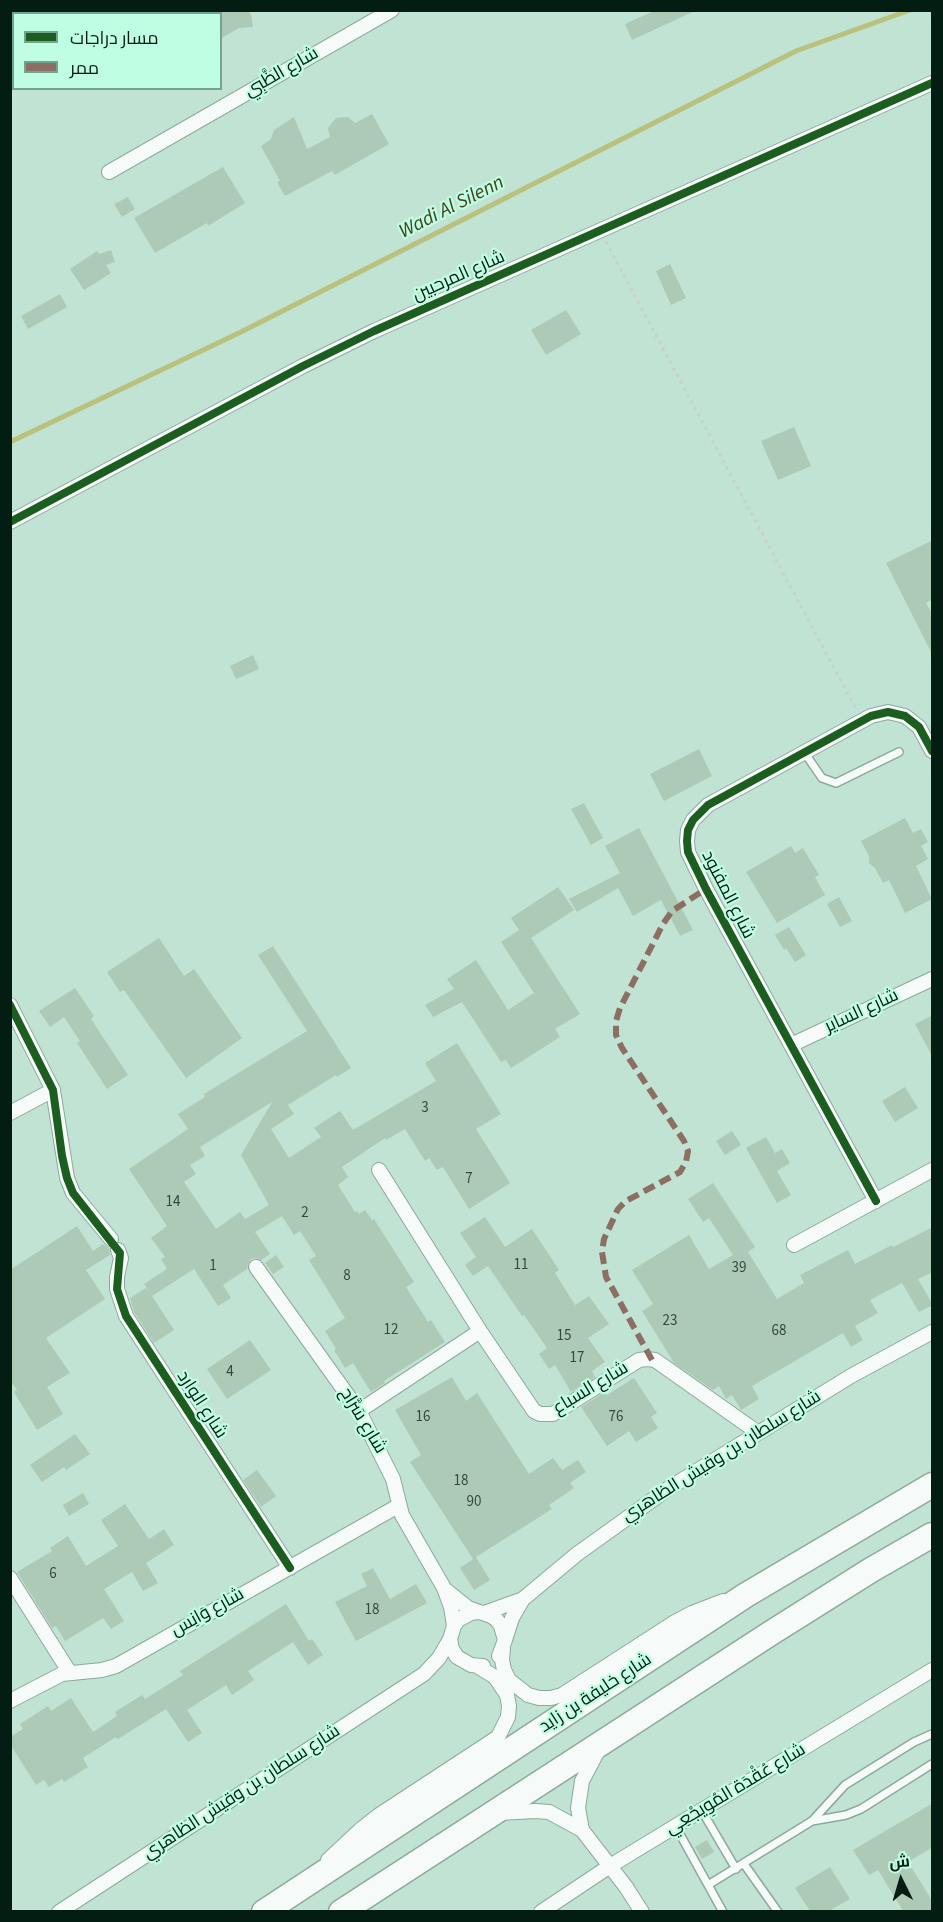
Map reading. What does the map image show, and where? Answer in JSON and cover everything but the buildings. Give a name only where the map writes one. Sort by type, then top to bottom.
[{"type":"highway","name":"شارع خليفة بن زايد","points":[[264,1911],[746,1595],[933,1485]]},
{"type":"highway","points":[[341,1911],[821,1601],[933,1535]]},
{"type":"street","name":"شارع الظَّبِي","points":[[109,172],[392,10]]},
{"type":"street","name":"شارع المرحبين","points":[[10,522],[303,366],[374,331],[933,83]]},
{"type":"street","name":"شارع المفنود","points":[[876,1201],[706,889],[688,852],[688,830],[693,820],[708,805],[862,720],[879,713],[897,713],[905,716],[919,727],[933,751]]},
{"type":"street","name":"شارع الساير","points":[[790,1045],[933,980]]},
{"type":"street","points":[[10,1005],[52,1090],[10,1113]]},
{"type":"street","name":"شارع الوارد","points":[[52,1090],[67,1178],[73,1193],[115,1245],[121,1258],[117,1289],[126,1316],[290,1568]]},
{"type":"street","name":"شارع السباع","points":[[379,1170],[480,1331],[530,1406],[540,1414],[553,1414],[639,1360],[647,1359],[655,1360],[663,1365],[758,1432]]},
{"type":"street","points":[[794,1245],[933,1170]]},
{"type":"street","name":"شارع سَرَّاح","points":[[256,1266],[359,1411],[393,1479],[398,1506],[444,1588],[451,1607],[452,1633]]},
{"type":"street","points":[[359,1411],[480,1331]]},
{"type":"street","name":"شارع سلطان بن وقيش الظاهري","points":[[504,1644],[512,1618],[523,1599],[577,1554],[638,1509],[851,1376],[933,1332]]},
{"type":"street","name":"شارع وَانِس","points":[[10,1701],[53,1677],[116,1666],[398,1506]]},
{"type":"street","points":[[10,1578],[70,1673]]},
{"type":"street","name":"شارع سَرَّاح","points":[[444,1588],[459,1602],[481,1612]]},
{"type":"street","points":[[310,1882],[342,1846],[360,1830],[498,1737],[508,1717],[507,1695],[495,1677],[457,1657],[452,1649],[452,1633],[464,1616],[481,1612],[497,1620],[501,1626],[504,1644],[502,1660],[504,1670],[509,1680],[528,1695],[551,1698],[562,1695],[692,1613],[746,1595]]},
{"type":"street","name":"شارع سلطان بن وقيش الظاهري","points":[[481,1612],[523,1599]]},
{"type":"street","name":"شارع سلطان بن وقيش الظاهري","points":[[424,1674],[439,1658],[452,1633]]},
{"type":"street","points":[[471,1665],[493,1662],[504,1644]]},
{"type":"street","name":"شارع سلطان بن وقيش الظاهري","points":[[59,1911],[424,1674],[444,1667],[471,1665]]},
{"type":"street","name":"شارع عُقْدَة المُوِيجْعِي","points":[[541,1911],[610,1866],[933,1670]]},
{"type":"street","points":[[582,1830],[578,1808],[582,1781],[603,1741]]},
{"type":"street","points":[[491,1813],[549,1812],[582,1830],[642,1911]]},
{"type":"lane","points":[[804,752],[822,778],[836,783],[899,752]]},
{"type":"lane","points":[[708,1885],[813,1821],[845,1785],[933,1734]]},
{"type":"lane","points":[[813,1821],[846,1815],[861,1809],[933,1764]]},
{"type":"lane","points":[[702,1811],[735,1869]]},
{"type":"lane","points":[[676,1827],[723,1911]]},
{"type":"lane","points":[[744,1864],[778,1911]]},
{"type":"path","points":[[600,230],[862,720]]},
{"type":"waterway","name":"Wadi Al Silenn","points":[[10,442],[241,332],[796,51],[910,10]]},
{"type":"marked path","points":[[652,1360],[606,1277],[602,1252],[604,1239],[618,1209],[626,1201],[680,1172],[686,1162],[688,1151],[684,1141],[622,1048],[616,1035],[616,1021],[620,1008],[663,924],[672,911],[706,889]]},
{"type":"cycle path","points":[[10,522],[303,366],[374,331],[932,83]]},
{"type":"cycle path","points":[[876,1201],[706,889],[688,852],[688,830],[693,820],[708,805],[871,716],[888,712],[905,716],[919,727],[932,751]]},
{"type":"cycle path","points":[[10,1005],[53,1090],[62,1156],[73,1193],[120,1253],[117,1289],[126,1316],[290,1568]]}]
